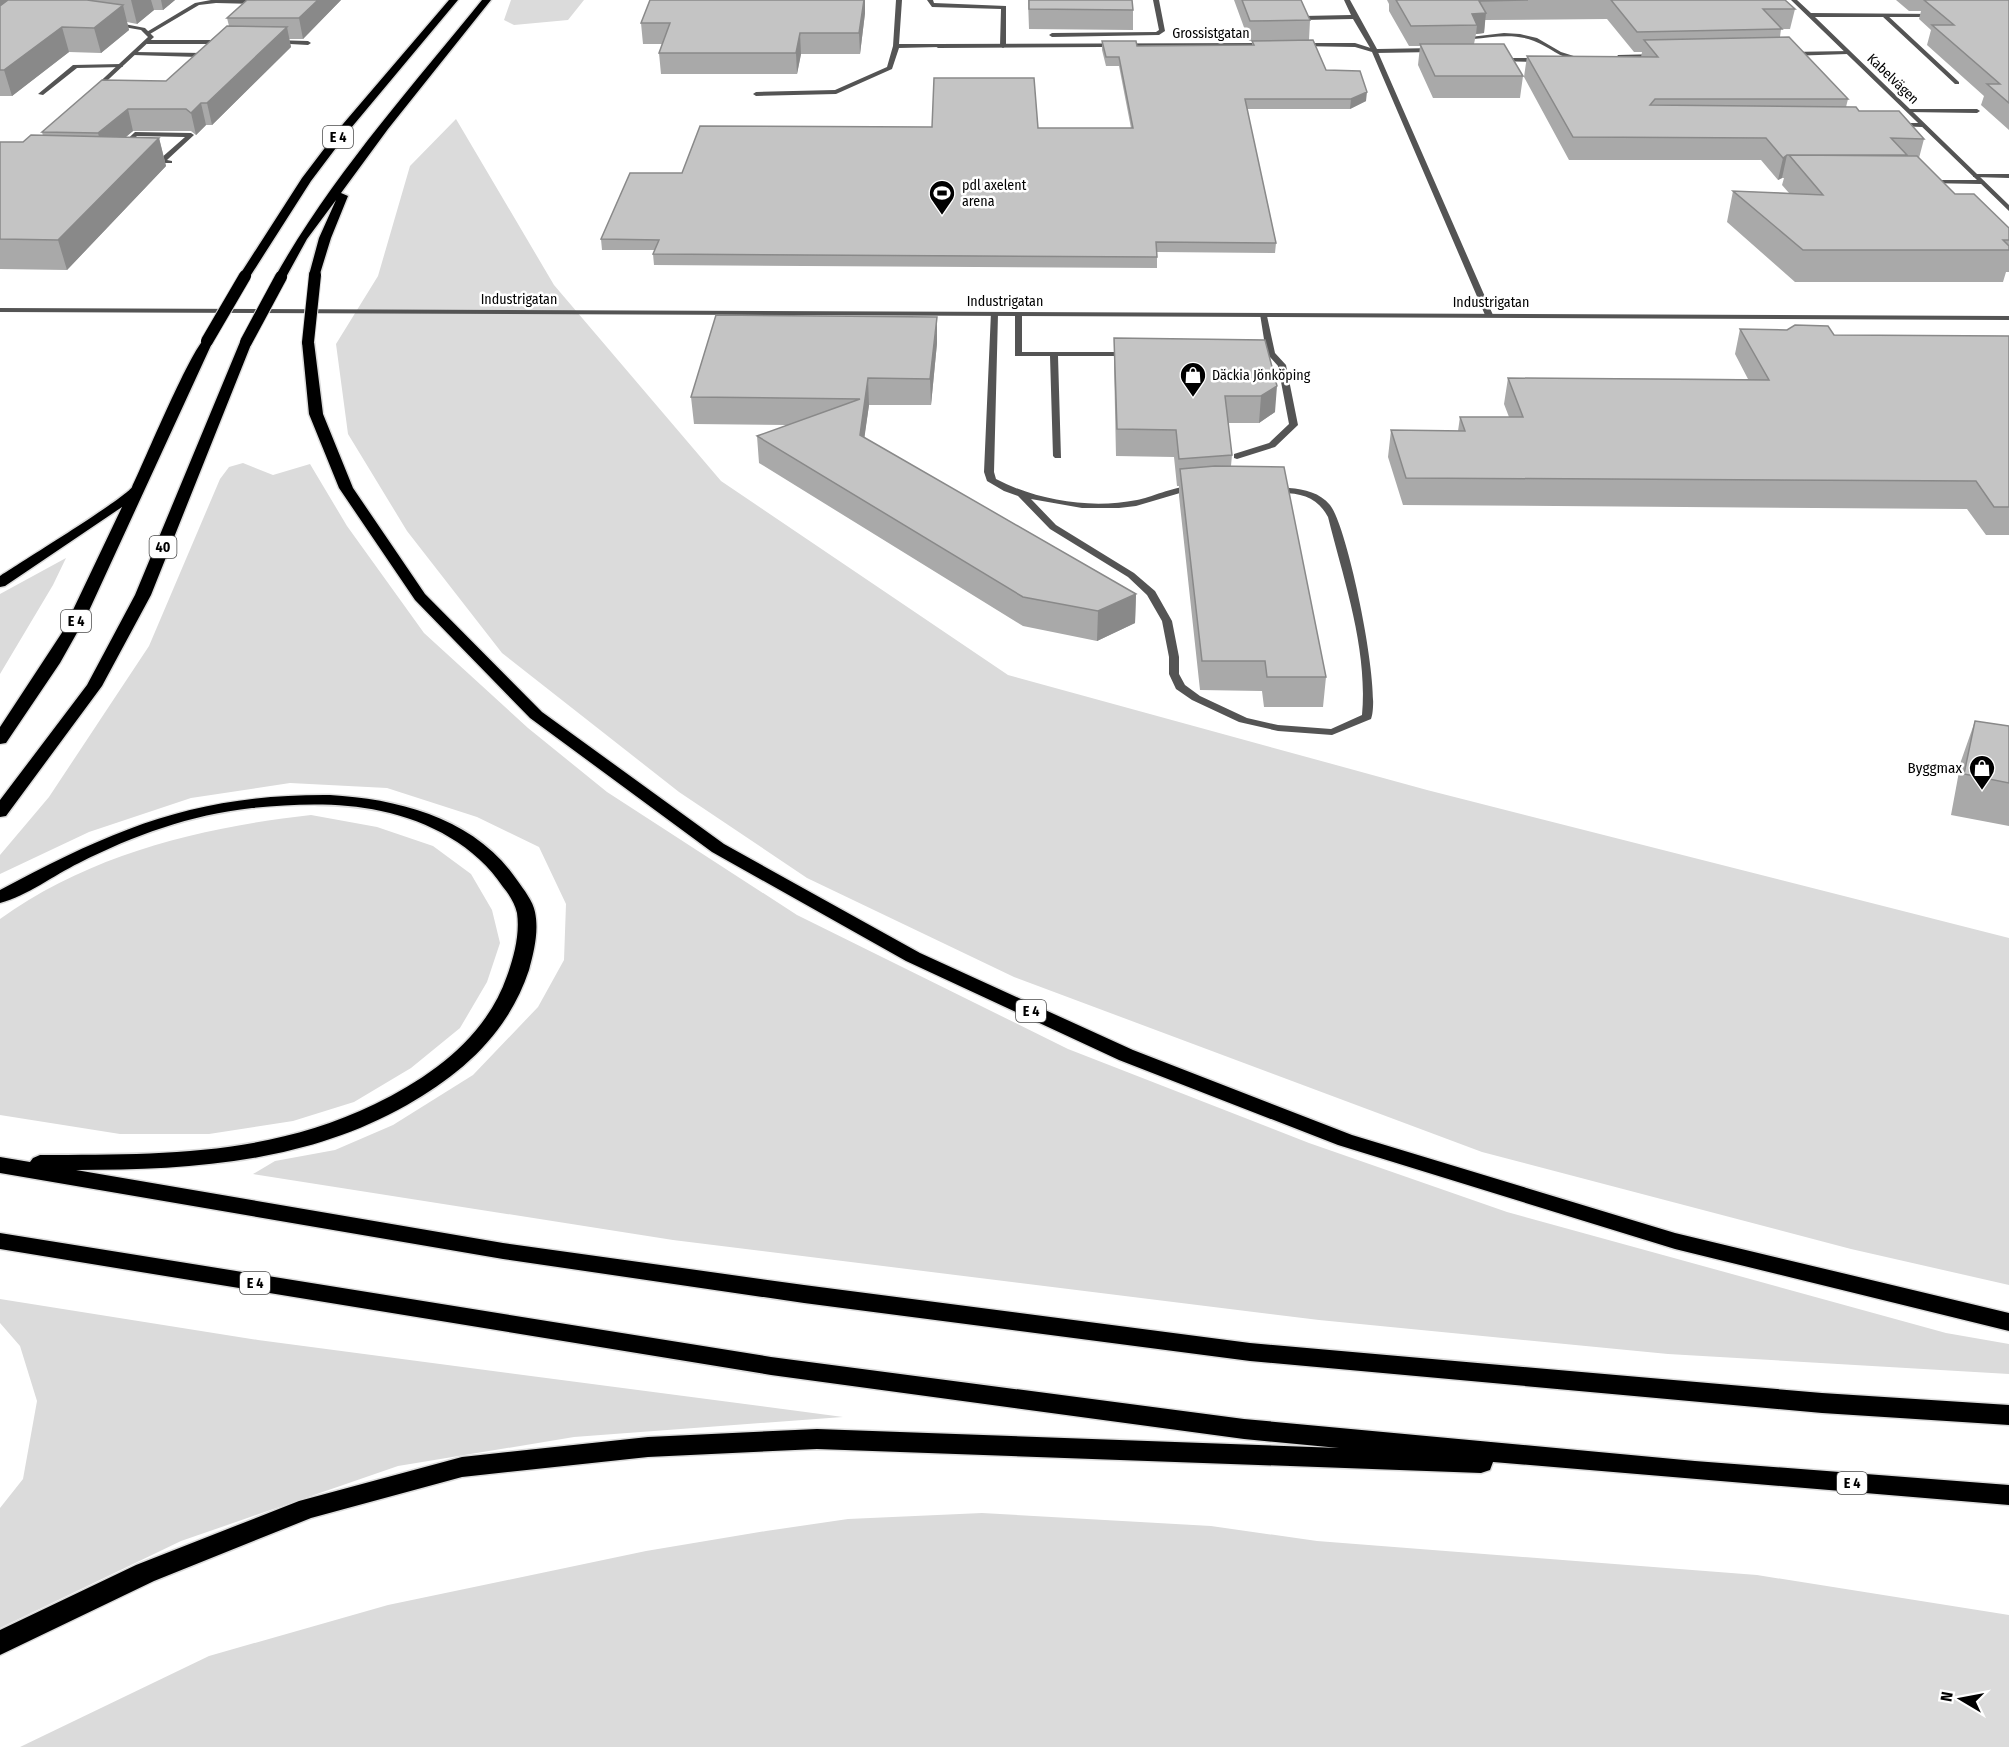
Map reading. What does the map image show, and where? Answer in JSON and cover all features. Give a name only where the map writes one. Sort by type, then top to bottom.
[{"type":"highway","name":"E 4","points":[[0,739],[37,686],[78,616],[171,411],[207,341],[245,276],[306,180],[333,144],[454,0]]},
{"type":"highway","name":"E 4","points":[[487,0],[384,127],[353,173],[325,238],[315,275],[308,342],[316,414],[346,488],[420,597],[536,715],[718,848],[913,957],[1126,1055],[1345,1140],[1675,1241],[2009,1322]]},
{"type":"highway","name":"40","points":[[0,812],[94,686],[143,595],[246,342],[302,239],[353,173]]},
{"type":"highway","points":[[0,583],[135,493]]},
{"type":"highway","points":[[0,897],[61,863],[127,833],[194,814],[267,801],[333,800],[390,808],[438,823],[478,846],[507,874],[526,912],[524,959],[507,1003],[479,1042],[433,1079],[373,1113],[300,1138],[217,1157],[133,1162],[0,1164]]},
{"type":"highway","points":[[0,1164],[503,1251],[804,1294],[1250,1352],[1822,1403],[2009,1415]]},
{"type":"highway","name":"E 4","points":[[0,1241],[771,1366],[1244,1429],[1695,1471],[2009,1495]]},
{"type":"highway","points":[[0,1642],[145,1573],[308,1508],[462,1467],[648,1446],[818,1439],[1042,1445],[1695,1471]]},
{"type":"street","points":[[756,94],[836,92],[890,68],[896,46],[898,0]]},
{"type":"street","points":[[930,0],[932,5],[1004,7],[1003,46]]},
{"type":"street","points":[[1052,35],[1157,34],[1162,32],[1156,0]]},
{"type":"street","points":[[1347,0],[1374,50],[1489,315]]},
{"type":"street","name":"Kabelvägen","points":[[1794,0],[2009,209]]},
{"type":"street","points":[[148,33],[197,4],[216,1],[259,1]]},
{"type":"street","points":[[249,10],[259,1]]},
{"type":"street","points":[[1810,15],[1941,15],[1926,5]]},
{"type":"street","points":[[1884,15],[1957,83]]},
{"type":"street","points":[[1303,18],[1355,17]]},
{"type":"street","points":[[90,93],[151,37],[143,29],[105,22]]},
{"type":"street","points":[[213,42],[231,26]]},
{"type":"street","points":[[1478,43],[1473,37],[1518,36],[1536,39],[1565,58]]},
{"type":"street","points":[[147,42],[225,42]]},
{"type":"street","points":[[260,42],[308,43]]},
{"type":"street","name":"Grossistgatan","points":[[896,46],[1271,45]]},
{"type":"street","points":[[1294,45],[1355,45],[1374,50],[1447,50]]},
{"type":"street","points":[[1777,54],[1848,52]]},
{"type":"street","points":[[135,54],[204,55],[195,62]]},
{"type":"street","points":[[1612,57],[1671,56]]},
{"type":"street","points":[[1494,60],[1589,57]]},
{"type":"street","points":[[41,94],[75,66],[121,66]]},
{"type":"street","points":[[1909,111],[1977,111]]},
{"type":"street","points":[[1887,125],[1922,125]]},
{"type":"street","points":[[114,154],[135,134],[191,135],[166,162],[139,161]]},
{"type":"street","points":[[1922,182],[2009,176]]},
{"type":"street","name":"Industrigatan","points":[[0,310],[2009,318]]},
{"type":"street","points":[[994,314],[989,472],[992,481],[1022,496],[1053,526],[1131,574],[1151,593],[1167,621],[1174,657],[1174,674],[1180,687],[1243,720],[1278,728],[1332,732],[1367,717],[1370,702],[1365,658],[1333,517],[1327,503],[1306,493],[1256,490]]},
{"type":"street","points":[[1018,314],[1018,354],[1146,354]]},
{"type":"street","points":[[1237,456],[1272,445],[1294,425],[1282,365],[1271,354],[1263,316]]},
{"type":"street","points":[[1054,354],[1058,456]]},
{"type":"street","points":[[1248,354],[1271,354]]},
{"type":"street","points":[[1022,496],[1087,504],[1135,503],[1180,490],[1211,489]]},
{"type":"shaded area","points":[[511,0],[584,0],[568,20],[514,25],[504,20]]},
{"type":"shaded area","points":[[456,119],[554,285],[721,481],[1008,675],[1427,790],[2009,938],[2009,1285],[1851,1249],[1482,1152],[1014,977],[807,878],[679,792],[502,653],[407,531],[348,434],[336,344],[378,276],[410,166]]},
{"type":"shaded area","points":[[243,463],[273,475],[310,464],[347,526],[424,633],[528,728],[607,792],[797,915],[1068,1049],[1309,1143],[1507,1212],[1946,1333],[2009,1344],[2009,1374],[1668,1354],[1319,1320],[673,1240],[253,1174],[275,1161],[335,1150],[393,1125],[473,1075],[538,1007],[564,960],[566,904],[539,847],[477,817],[387,788],[290,783],[191,798],[89,832],[0,874],[0,855],[49,797],[149,646],[220,479],[229,467]]},
{"type":"shaded area","points":[[66,558],[53,585],[0,674],[0,594]]},
{"type":"shaded area","points":[[311,815],[377,827],[433,846],[471,874],[492,910],[500,943],[487,982],[460,1028],[411,1068],[354,1102],[293,1121],[209,1134],[120,1134],[0,1115],[0,919],[35,896],[71,877],[148,847],[229,827]]},
{"type":"shaded area","points":[[0,1299],[258,1340],[843,1417],[574,1437],[398,1466],[181,1541],[0,1628],[0,1508],[23,1479],[37,1401],[20,1346],[0,1323]]},
{"type":"shaded area","points":[[982,1513],[1211,1526],[1317,1541],[1757,1575],[2009,1615],[2009,1747],[20,1747],[209,1656],[388,1605],[646,1551],[766,1531],[848,1519]]},
{"type":"building","points":[[8,0],[87,0],[123,5],[94,28],[62,27],[4,70],[0,70],[0,6]]},
{"type":"building","points":[[247,0],[318,0],[299,18],[227,18]]},
{"type":"building","points":[[650,0],[864,0],[859,33],[800,33],[796,53],[659,53],[670,23],[641,23]]},
{"type":"building","points":[[1029,0],[1132,0],[1133,10],[1029,9]]},
{"type":"building","points":[[1242,0],[1301,0],[1310,20],[1250,21]]},
{"type":"building","points":[[1396,0],[1528,0],[1479,1],[1486,13],[1472,14],[1477,25],[1411,26]]},
{"type":"building","points":[[1611,0],[1785,0],[1795,9],[1763,9],[1782,29],[1637,32]]},
{"type":"building","points":[[1924,0],[2009,0],[2009,103],[1987,84],[2000,84],[1932,25],[1954,25]]},
{"type":"building","points":[[227,26],[287,27],[207,103],[201,103],[191,113],[186,109],[128,109],[98,133],[42,132],[102,80],[166,81]]},
{"type":"building","points":[[1789,37],[1848,99],[1655,99],[1650,105],[1856,107],[1859,111],[1899,111],[1924,139],[1891,138],[1907,155],[1787,155],[1783,158],[1766,138],[1573,137],[1527,56],[1658,57],[1644,40]]},
{"type":"building","name":"pdl axelent arena","points":[[1313,40],[1326,70],[1360,71],[1367,92],[1351,99],[1245,99],[1276,243],[1156,242],[1157,257],[653,254],[659,240],[601,239],[630,173],[682,173],[700,126],[932,127],[934,78],[1034,78],[1038,128],[1133,128],[1119,57],[1106,57],[1102,41],[1136,41],[1137,46],[1254,45],[1252,41]]},
{"type":"building","points":[[1420,44],[1504,44],[1523,76],[1435,76]]},
{"type":"building","points":[[31,135],[159,138],[58,240],[0,239],[0,142],[23,142]]},
{"type":"building","points":[[1789,155],[1917,156],[1955,194],[1974,194],[2009,228],[2009,240],[2003,240],[2009,246],[2009,250],[1803,250],[1733,191],[1823,195]]},
{"type":"building","points":[[716,315],[937,317],[930,379],[868,378],[860,435],[1136,594],[1098,611],[1023,597],[757,436],[860,399],[691,397]]},
{"type":"building","points":[[1795,325],[1828,326],[1834,335],[2009,336],[2009,507],[1994,507],[1976,481],[1406,478],[1391,430],[1465,431],[1460,417],[1523,417],[1508,378],[1769,380],[1740,329],[1787,330]]},
{"type":"building","name":"Däckia Jönköping","points":[[1114,338],[1265,340],[1277,386],[1261,396],[1225,396],[1232,455],[1179,459],[1176,430],[1117,429]]},
{"type":"building","points":[[1215,466],[1284,467],[1326,677],[1267,677],[1265,661],[1202,661],[1180,469]]},
{"type":"building","points":[[1975,721],[2009,726],[2009,783],[1964,774]]},
{"type":"place","name":"pdl axelent arena","points":[[942,216]]},
{"type":"place","name":"Däckia Jönköping","points":[[1193,398]]},
{"type":"place","name":"Byggmax","points":[[1982,791]]}]
